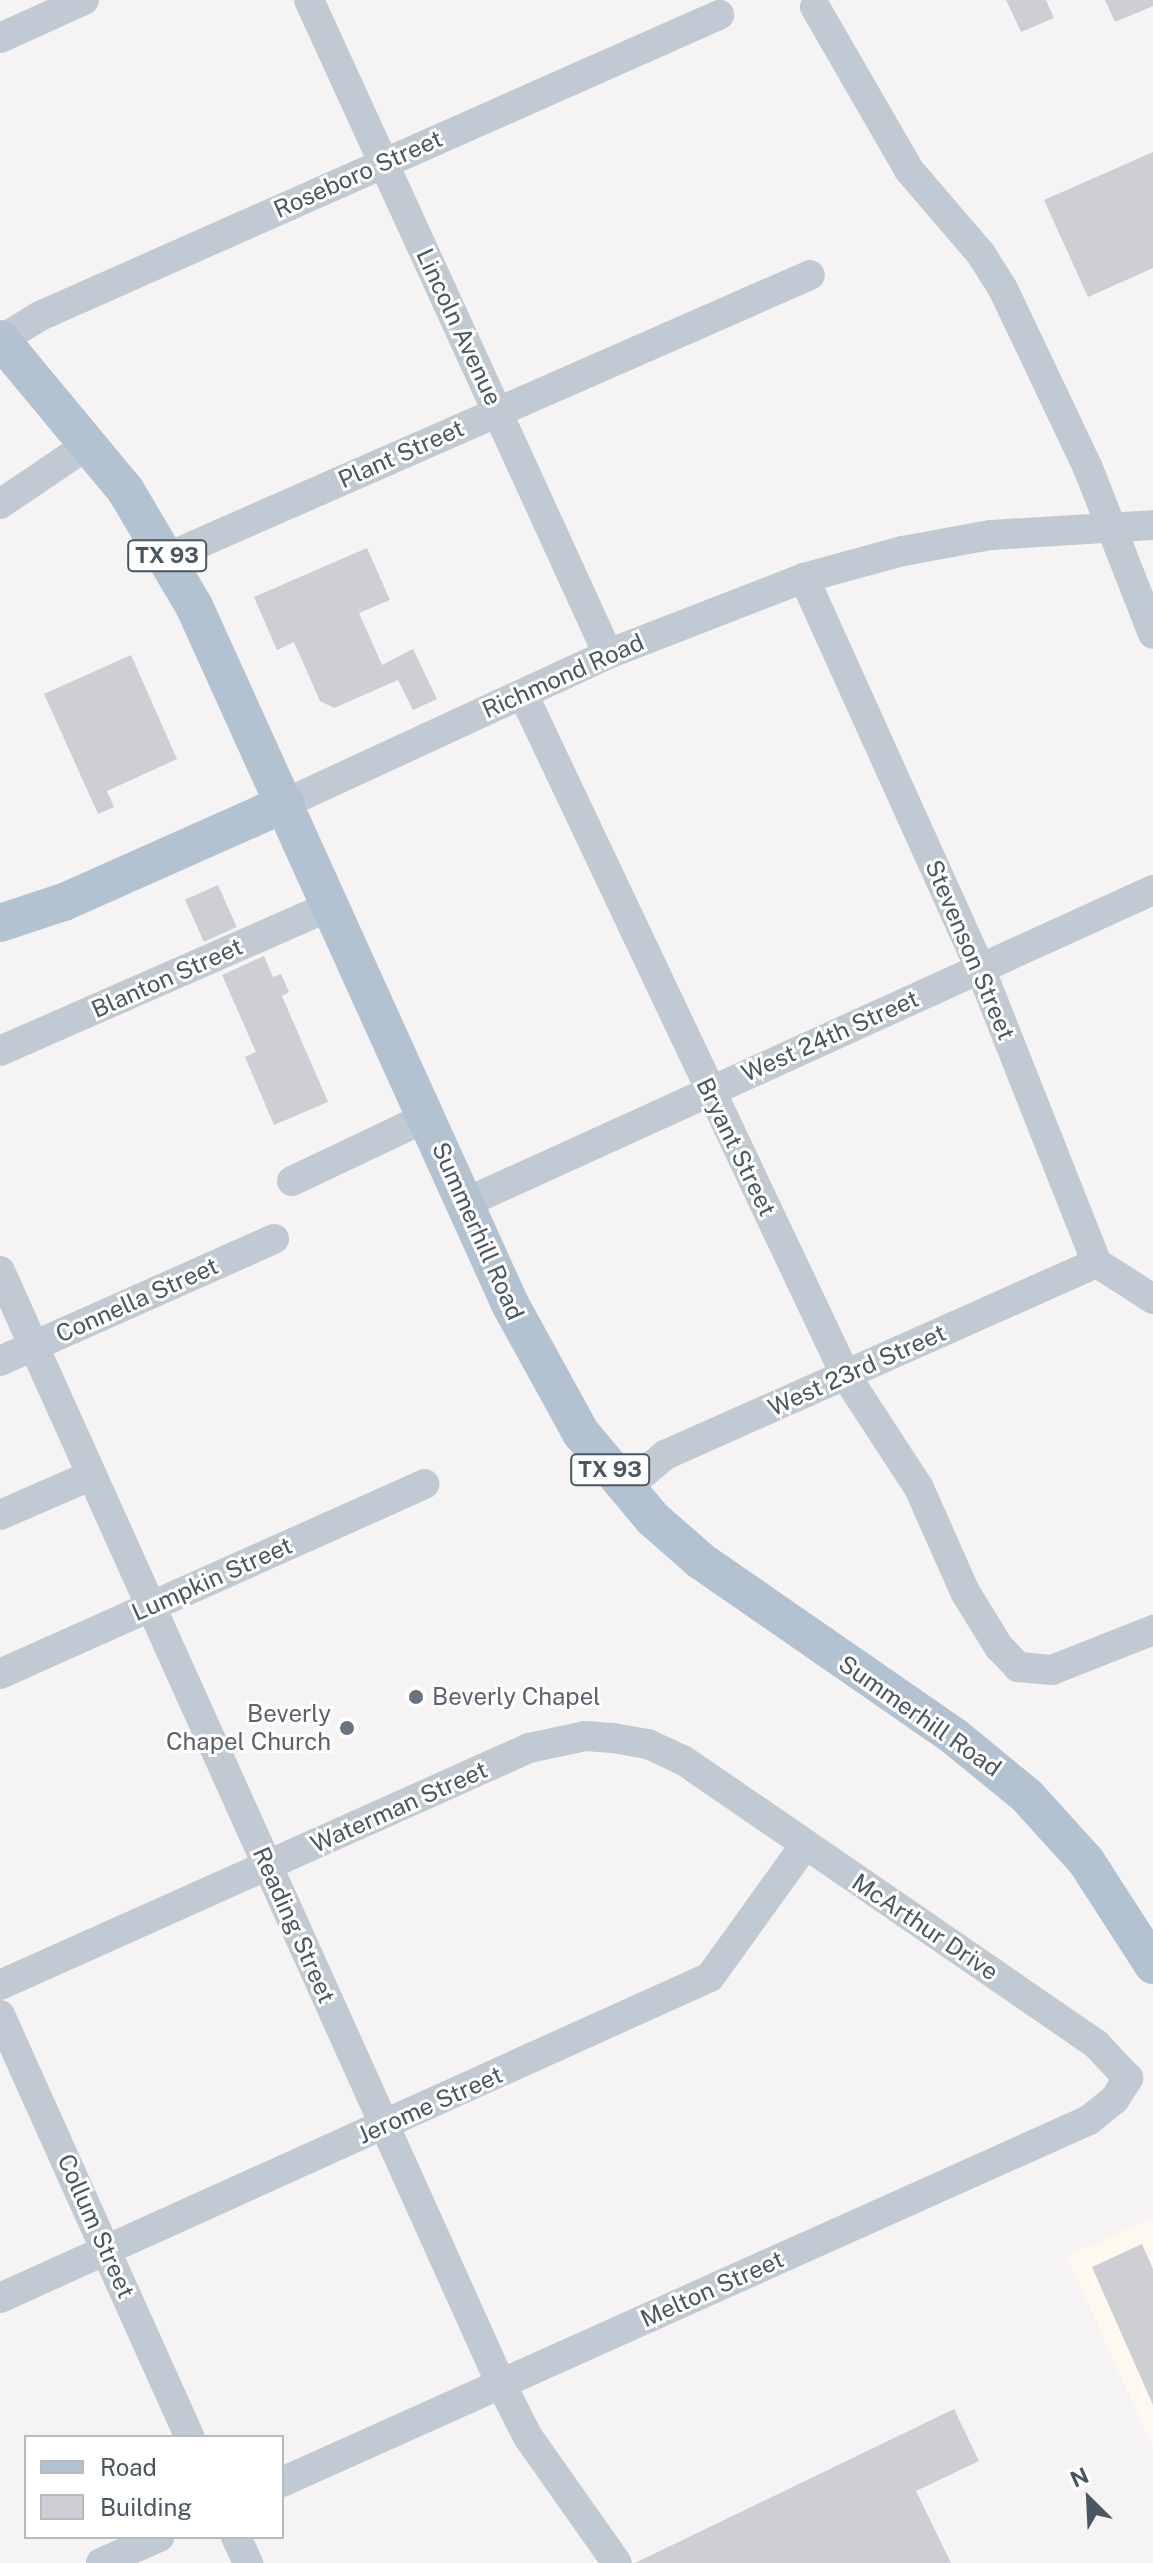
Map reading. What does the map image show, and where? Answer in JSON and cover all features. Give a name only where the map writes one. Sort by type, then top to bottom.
[{"type":"main road","name":"Summerhill Road","points":[[0,339],[89,444],[168,557],[333,905],[545,1376],[581,1433],[626,1488],[701,1561],[955,1737],[1027,1796],[1086,1861],[1153,1965]]},
{"type":"main road","name":"Richmond Road","points":[[0,923],[64,902],[286,803]]},
{"type":"street","points":[[0,38],[84,0]]},
{"type":"street","name":"Lincoln Avenue","points":[[309,0],[608,654]]},
{"type":"street","points":[[815,7],[909,170],[1003,289],[1076,440],[1153,634]]},
{"type":"street","name":"Roseboro Street","points":[[0,339],[40,316],[719,15]]},
{"type":"street","name":"Plant Street","points":[[168,557],[810,275]]},
{"type":"street","points":[[0,504],[89,444]]},
{"type":"street","name":"Richmond Road","points":[[286,803],[608,654],[804,578],[903,551],[991,535],[1153,525]]},
{"type":"street","name":"Stevenson Street","points":[[804,578],[980,968],[1097,1263]]},
{"type":"street","name":"Bryant Street","points":[[523,694],[846,1376],[919,1488],[965,1592],[1018,1667],[1052,1670],[1153,1630]]},
{"type":"street","name":"West 24th Street","points":[[465,1203],[1153,890]]},
{"type":"street","name":"Blanton Street","points":[[0,1051],[333,905]]},
{"type":"street","points":[[292,1181],[427,1117]]},
{"type":"street","name":"Connella Street","points":[[0,1361],[274,1239]]},
{"type":"street","points":[[1097,1263],[1152,1295]]},
{"type":"street","name":"West 23rd Street","points":[[626,1488],[665,1455],[1097,1263]]},
{"type":"street","name":"Reading Street","points":[[0,1271],[501,2384],[528,2437],[617,2563]]},
{"type":"street","points":[[0,1515],[92,1475]]},
{"type":"street","name":"Lumpkin Street","points":[[0,1674],[424,1484]]},
{"type":"street","name":"Waterman Street","points":[[0,1985],[529,1748],[585,1736],[648,1744],[716,1782]]},
{"type":"street","name":"McArthur Drive","points":[[716,1782],[1140,2072]]},
{"type":"street","name":"Jerome Street","points":[[0,2298],[710,1977],[805,1845]]},
{"type":"street","name":"Collum Street","points":[[0,2015],[189,2435]]},
{"type":"street","name":"Melton Street","points":[[284,2481],[1089,2120],[1115,2099],[1140,2072]]},
{"type":"street","points":[[101,2563],[155,2539]]},
{"type":"street","points":[[237,2539],[248,2563]]},
{"type":"shaded area","points":[[1153,2218],[1153,2448],[1067,2256]]},
{"type":"building","points":[[1006,0],[1046,0],[1054,18],[1021,32]]},
{"type":"building","points":[[1105,0],[1153,0],[1153,6],[1115,22]]},
{"type":"building","points":[[1153,152],[1153,268],[1088,297],[1044,200]]},
{"type":"building","points":[[367,548],[390,600],[359,613],[382,665],[413,649],[437,699],[413,710],[398,680],[334,708],[320,701],[294,642],[277,650],[254,597]]},
{"type":"building","points":[[131,655],[177,759],[107,791],[114,807],[98,814],[44,694]]},
{"type":"building","points":[[218,885],[237,927],[204,942],[185,900]]},
{"type":"building","points":[[264,956],[273,977],[281,974],[289,992],[282,996],[328,1102],[274,1125],[245,1057],[256,1052],[222,975]]},
{"type":"building","points":[[1142,2244],[1153,2269],[1153,2405],[1092,2267]]},
{"type":"building","points":[[954,2409],[979,2461],[916,2491],[951,2563],[635,2563]]},
{"type":"place","name":"Beverly Chapel","points":[[416,1697]]},
{"type":"place","name":"Beverly Chapel Church","points":[[347,1728]]}]
